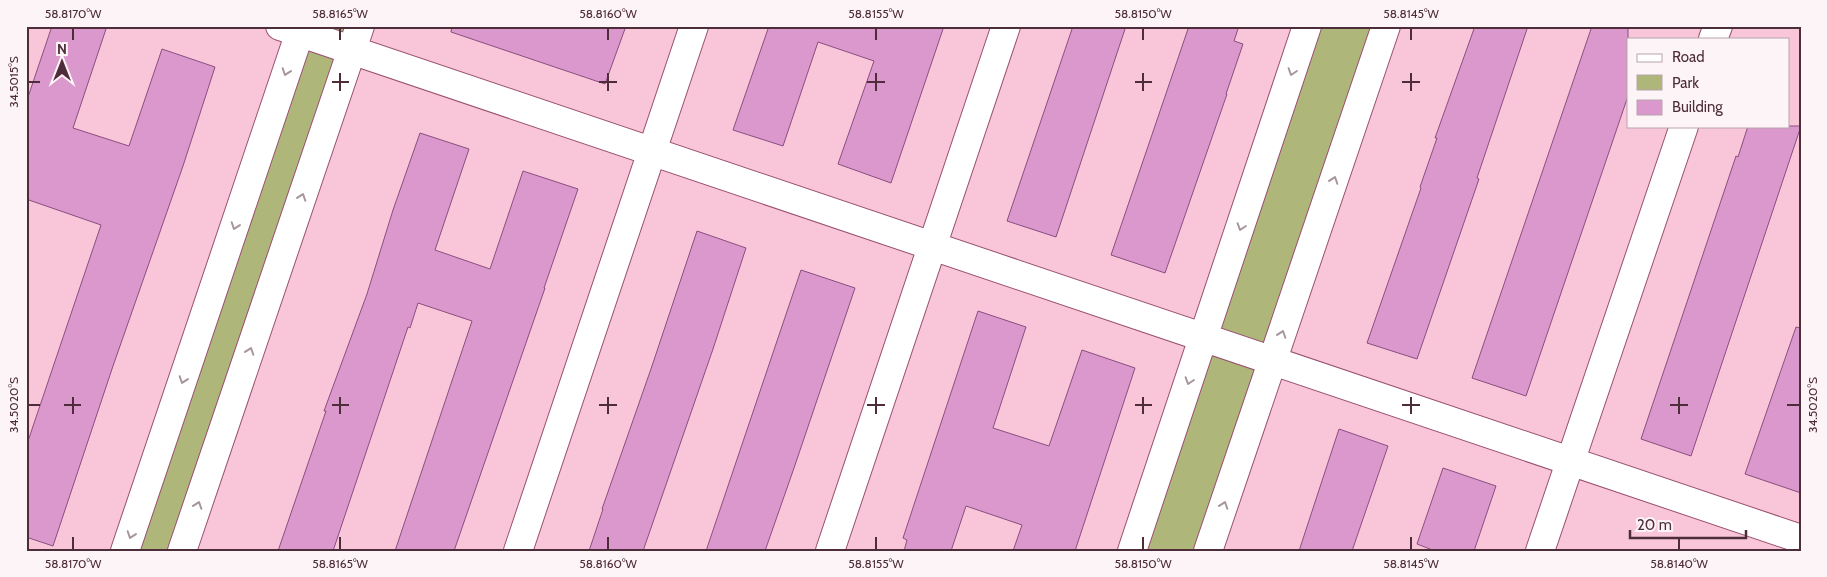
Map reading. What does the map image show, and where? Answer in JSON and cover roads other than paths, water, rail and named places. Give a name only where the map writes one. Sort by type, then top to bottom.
[{"type":"street","points":[[518,551],[694,26]]},
{"type":"street","points":[[830,551],[1006,26]]},
{"type":"street","points":[[1132,551],[1307,26]]},
{"type":"street","points":[[1208,551],[1386,26]]},
{"type":"street","points":[[1713,38],[1718,26]]},
{"type":"street","points":[[126,551],[294,28],[356,38],[652,152],[1801,539]]},
{"type":"street","points":[[182,551],[356,38]]},
{"type":"street","points":[[1540,551],[1683,128]]}]
